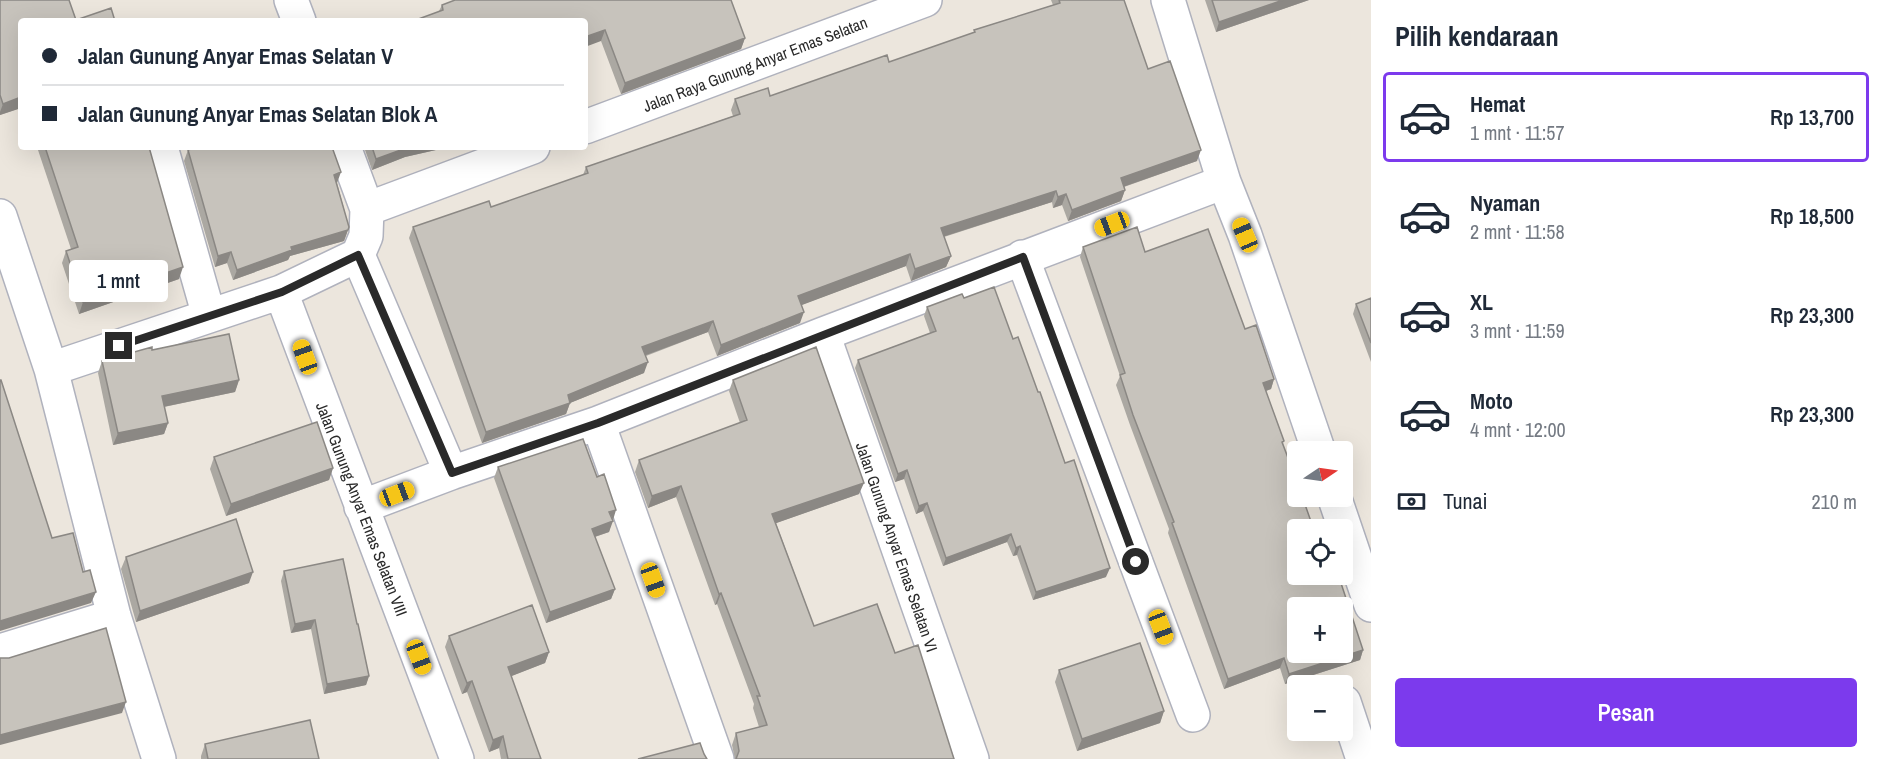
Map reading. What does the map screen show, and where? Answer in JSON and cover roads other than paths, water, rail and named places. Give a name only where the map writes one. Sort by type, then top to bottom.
[{"type":"street","points":[[291,0],[297,18]]},
{"type":"street","name":"Jalan Raya Gunung Anyar Emas Selatan","points":[[588,127],[925,0]]},
{"type":"street","points":[[1168,0],[1224,182],[1245,235],[1315,441]]},
{"type":"street","points":[[162,150],[209,316]]},
{"type":"street","points":[[51,369],[282,292],[358,255],[366,236],[367,209],[345,150]]},
{"type":"street","points":[[367,209],[525,150]]},
{"type":"street","points":[[361,507],[598,423],[822,334],[1224,182]]},
{"type":"street","points":[[0,216],[51,369],[114,616],[159,759]]},
{"type":"street","points":[[358,255],[452,473]]},
{"type":"street","points":[[1023,257],[1193,715]]},
{"type":"street","name":"Jalan Gunung Anyar Emas Selatan VIII","points":[[282,292],[457,759]]},
{"type":"street","name":"Jalan Gunung Anyar Emas Selatan VI","points":[[822,334],[972,759]]},
{"type":"street","points":[[598,423],[717,759]]},
{"type":"street","points":[[1338,507],[1371,604]]},
{"type":"street","points":[[0,651],[114,616]]},
{"type":"street","points":[[1353,729],[1363,759]]}]
